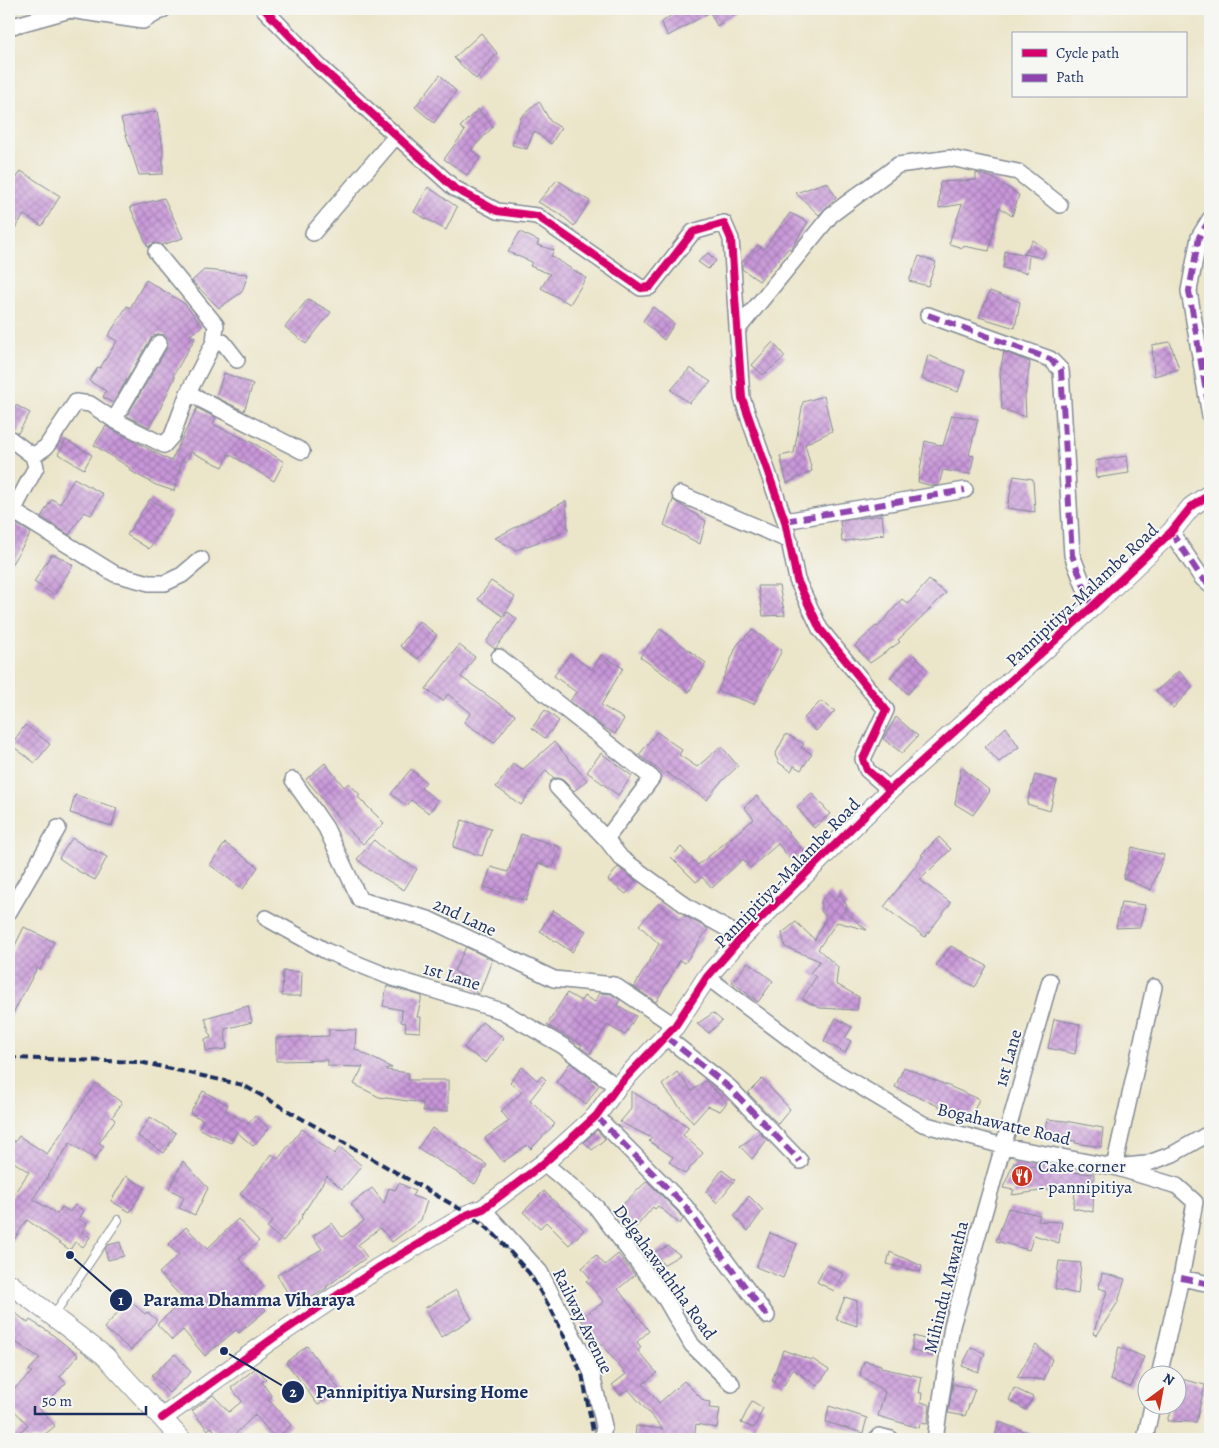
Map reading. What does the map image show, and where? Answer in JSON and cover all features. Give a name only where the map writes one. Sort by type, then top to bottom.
[{"type":"street","points":[[9,27],[70,10],[143,21],[164,9]]},
{"type":"street","points":[[264,9],[319,66],[454,188],[497,212],[537,216],[641,288],[650,287],[693,232],[724,224],[730,239],[742,398],[785,521],[797,580],[820,629],[886,710],[863,759],[867,770],[890,790]]},
{"type":"street","points":[[313,233],[396,136]]},
{"type":"street","points":[[738,329],[831,215],[898,165],[950,158],[1018,172],[1060,205]]},
{"type":"street","points":[[1210,220],[1200,237],[1189,292],[1210,416]]},
{"type":"street","points":[[33,456],[46,447],[76,402],[90,404],[114,420],[164,445],[172,436],[188,394],[214,342],[216,325],[156,252]]},
{"type":"street","points":[[928,315],[1050,359],[1061,370],[1072,555],[1092,608]]},
{"type":"street","points":[[214,342],[223,342],[237,360]]},
{"type":"street","points":[[114,420],[159,343]]},
{"type":"street","points":[[188,394],[302,451]]},
{"type":"street","points":[[9,438],[33,456],[36,467],[13,511],[115,574],[149,583],[165,583],[182,575],[201,559]]},
{"type":"street","points":[[785,521],[965,490]]},
{"type":"street","points":[[680,494],[790,542]]},
{"type":"street","name":"Pannipitiya-Malambe Road","points":[[162,1418],[378,1268],[469,1214],[483,1209],[544,1163],[596,1116],[617,1088],[670,1031],[707,977],[742,936],[890,790],[1092,608],[1171,532],[1191,507],[1210,494]]},
{"type":"street","points":[[1171,532],[1202,578],[1210,585]]},
{"type":"street","points":[[499,657],[652,778],[606,839]]},
{"type":"street","name":"2nd Lane","points":[[292,780],[326,828],[360,900],[428,919],[554,980],[614,985],[670,1031],[729,1087],[800,1161]]},
{"type":"street","points":[[557,787],[606,839],[621,858],[688,907],[742,936]]},
{"type":"street","points":[[9,912],[58,828]]},
{"type":"street","name":"1st Lane","points":[[266,918],[326,951],[390,977],[502,1011],[563,1046],[617,1088]]},
{"type":"street","name":"Bogahawatte Road","points":[[707,977],[826,1066],[923,1124],[1003,1146],[1114,1167],[1146,1164],[1173,1154],[1210,1134]]},
{"type":"street","name":"1st Lane","points":[[1003,1146],[1050,981]]},
{"type":"street","points":[[1154,987],[1114,1167],[1177,1186],[1195,1202],[1181,1278],[1161,1366]]},
{"type":"street","points":[[596,1116],[685,1206],[767,1316]]},
{"type":"street","name":"Mihindu Mawatha","points":[[935,1439],[952,1326],[1003,1146]]},
{"type":"street","name":"Delgahawaththa Road","points":[[544,1163],[596,1207],[666,1300],[692,1345],[732,1384]]},
{"type":"street","name":"Railway Avenue","points":[[483,1209],[540,1272],[591,1371],[604,1426],[602,1439]]},
{"type":"street","points":[[1181,1278],[1210,1284]]},
{"type":"street","points":[[9,1283],[105,1356],[181,1439]]},
{"type":"street","points":[[1145,1439],[1150,1416]]},
{"type":"street","points":[[876,1439],[879,1436],[891,1439]]},
{"type":"lane","points":[[53,1316],[118,1220]]},
{"type":"building","points":[[679,9],[743,9],[717,26],[710,12],[668,36],[661,23]]},
{"type":"building","points":[[481,33],[497,53],[476,79],[454,58]]},
{"type":"building","points":[[440,75],[456,91],[434,123],[415,107]]},
{"type":"building","points":[[539,101],[550,121],[561,128],[551,144],[534,131],[527,149],[512,145],[521,117]]},
{"type":"building","points":[[478,109],[493,127],[471,150],[481,157],[467,175],[444,159],[465,131],[460,127]]},
{"type":"building","points":[[157,111],[163,148],[163,174],[139,175],[121,119]]},
{"type":"building","points":[[21,171],[60,196],[42,226],[24,215],[9,237],[9,190]]},
{"type":"building","points":[[976,173],[993,178],[1019,195],[1012,216],[999,207],[989,251],[963,246],[963,248],[949,244],[962,204],[939,208],[940,182],[976,180]]},
{"type":"building","points":[[557,180],[590,201],[574,226],[560,214],[538,202]]},
{"type":"building","points":[[827,182],[836,197],[819,215],[796,193]]},
{"type":"building","points":[[428,187],[457,207],[446,230],[414,212]]},
{"type":"building","points":[[164,198],[183,238],[162,245],[154,243],[148,247],[130,207]]},
{"type":"building","points":[[790,213],[808,222],[791,249],[789,248],[759,281],[742,269],[742,262],[758,245],[764,249]]},
{"type":"building","points":[[520,232],[539,241],[537,245],[554,250],[551,256],[586,278],[570,304],[541,288],[550,274],[530,266],[532,262],[508,252]]},
{"type":"building","points":[[1033,240],[1046,249],[1042,258],[1024,254]]},
{"type":"building","points":[[1005,251],[1029,255],[1027,273],[1003,268]]},
{"type":"building","points":[[708,253],[716,261],[708,269],[698,262]]},
{"type":"building","points":[[919,256],[936,262],[928,286],[909,281]]},
{"type":"building","points":[[204,270],[248,274],[242,292],[219,308],[192,281]]},
{"type":"building","points":[[146,280],[185,304],[202,326],[190,335],[195,338],[173,376],[175,377],[160,409],[149,427],[127,416],[167,348],[168,343],[164,335],[159,334],[151,338],[113,403],[103,397],[106,391],[89,381],[98,367],[100,368],[117,341],[108,336],[127,306],[130,308]]},
{"type":"building","points":[[990,291],[1020,302],[1015,328],[979,317]]},
{"type":"building","points":[[308,299],[331,312],[306,344],[285,327]]},
{"type":"building","points":[[653,307],[674,324],[664,340],[643,321]]},
{"type":"building","points":[[773,342],[785,357],[763,375],[752,365]]},
{"type":"building","points":[[1170,342],[1179,369],[1154,376],[1152,345]]},
{"type":"building","points":[[1004,352],[1030,362],[1025,397],[1026,417],[1002,409],[1000,372]]},
{"type":"building","points":[[928,355],[965,371],[958,392],[922,379]]},
{"type":"building","points":[[690,368],[711,382],[689,403],[671,390]]},
{"type":"building","points":[[224,373],[253,384],[244,411],[216,397]]},
{"type":"building","points":[[824,396],[832,431],[805,444],[812,471],[787,483],[780,456],[794,453],[803,402]]},
{"type":"building","points":[[16,405],[30,413],[18,433],[9,429],[9,418]]},
{"type":"building","points":[[197,408],[216,418],[213,424],[257,445],[284,462],[274,481],[229,454],[223,467],[191,452],[186,462],[182,460],[174,491],[156,485],[129,470],[130,468],[94,445],[106,426],[171,461]]},
{"type":"building","points":[[952,415],[978,419],[969,455],[974,456],[970,474],[943,470],[939,485],[932,486],[918,482],[925,441],[943,446]]},
{"type":"building","points":[[66,440],[92,455],[84,469],[58,454]]},
{"type":"building","points":[[1127,456],[1129,473],[1096,478],[1095,461]]},
{"type":"building","points":[[1014,476],[1033,479],[1035,512],[1007,508]]},
{"type":"building","points":[[74,478],[103,494],[91,515],[84,512],[69,535],[41,517],[52,499],[60,504]]},
{"type":"building","points":[[150,499],[172,513],[149,549],[127,535]]},
{"type":"building","points":[[673,500],[706,521],[700,544],[664,525]]},
{"type":"building","points":[[566,501],[568,531],[516,550],[495,538]]},
{"type":"building","points":[[882,515],[884,534],[842,542],[840,521]]},
{"type":"building","points":[[9,519],[31,533],[9,568]]},
{"type":"building","points":[[51,555],[56,555],[73,565],[54,595],[34,582]]},
{"type":"building","points":[[929,580],[946,593],[898,640],[900,642],[870,663],[855,646],[876,626],[878,627],[902,599],[908,604]]},
{"type":"building","points":[[491,581],[515,597],[503,616],[478,599]]},
{"type":"building","points":[[758,586],[779,586],[785,615],[763,616]]},
{"type":"building","points":[[508,612],[517,619],[495,649],[486,642]]},
{"type":"building","points":[[419,621],[437,635],[418,659],[400,646]]},
{"type":"building","points":[[660,629],[706,663],[689,692],[640,657]]},
{"type":"building","points":[[752,630],[782,650],[754,704],[718,691],[737,645]]},
{"type":"building","points":[[459,645],[475,657],[461,677],[515,715],[494,743],[464,722],[471,713],[448,694],[443,701],[426,689]]},
{"type":"building","points":[[570,654],[592,670],[601,655],[623,668],[601,705],[624,719],[615,734],[600,725],[570,701],[576,692],[554,676]]},
{"type":"building","points":[[914,655],[928,670],[908,694],[890,677]]},
{"type":"building","points":[[1179,671],[1193,687],[1173,708],[1156,691]]},
{"type":"building","points":[[821,701],[835,711],[816,731],[804,718]]},
{"type":"building","points":[[545,710],[559,721],[545,738],[532,728]]},
{"type":"building","points":[[896,717],[918,736],[902,753],[883,739]]},
{"type":"building","points":[[25,725],[50,744],[35,763],[11,745]]},
{"type":"building","points":[[1006,727],[1019,747],[999,762],[985,747]]},
{"type":"building","points":[[657,732],[682,750],[679,755],[697,767],[721,746],[738,766],[718,785],[707,800],[666,772],[664,774],[639,755]]},
{"type":"building","points":[[786,734],[804,744],[801,747],[812,754],[801,770],[794,766],[791,771],[779,763],[775,755]]},
{"type":"building","points":[[554,742],[587,780],[574,791],[563,780],[554,778],[546,770],[521,805],[496,787],[513,764],[522,770]]},
{"type":"building","points":[[601,753],[632,776],[618,795],[587,772]]},
{"type":"building","points":[[325,763],[344,787],[349,783],[360,795],[358,797],[384,823],[363,844],[349,831],[306,779]]},
{"type":"building","points":[[961,767],[990,791],[973,815],[955,804]]},
{"type":"building","points":[[411,769],[426,782],[421,788],[438,801],[429,813],[411,800],[407,806],[391,794]]},
{"type":"building","points":[[1035,775],[1057,781],[1050,811],[1027,804]]},
{"type":"building","points":[[812,793],[830,814],[814,828],[797,807]]},
{"type":"building","points":[[75,795],[117,808],[112,826],[70,813]]},
{"type":"building","points":[[757,796],[805,852],[791,860],[778,844],[750,868],[743,859],[712,888],[702,877],[696,882],[671,857],[681,847],[698,865],[754,819],[744,807]]},
{"type":"building","points":[[462,820],[491,829],[482,856],[453,847]]},
{"type":"building","points":[[521,834],[560,847],[553,868],[538,863],[526,901],[484,887],[491,867],[508,872]]},
{"type":"building","points":[[939,837],[951,849],[920,880],[951,903],[925,937],[884,907],[923,856],[921,855]]},
{"type":"building","points":[[72,838],[89,849],[107,857],[95,880],[59,858]]},
{"type":"building","points":[[374,840],[386,851],[417,869],[404,890],[370,870],[357,859]]},
{"type":"building","points":[[225,843],[258,867],[243,889],[210,865]]},
{"type":"building","points":[[1132,847],[1164,855],[1151,890],[1123,878]]},
{"type":"building","points":[[618,867],[636,881],[626,894],[608,880]]},
{"type":"building","points":[[830,892],[836,899],[840,894],[847,906],[844,911],[867,930],[837,922],[818,949],[838,967],[836,984],[859,997],[857,1010],[820,1008],[802,999],[816,977],[810,973],[820,961],[785,947],[782,933],[796,922],[815,940],[826,917],[821,911],[821,900]]},
{"type":"building","points":[[1121,902],[1145,905],[1140,927],[1116,928]]},
{"type":"building","points":[[659,903],[679,920],[683,915],[708,929],[685,963],[680,960],[656,1002],[634,987],[659,944],[639,925]]},
{"type":"building","points":[[553,910],[586,931],[572,952],[540,931]]},
{"type":"building","points":[[24,927],[54,942],[40,970],[37,968],[9,1021],[9,958]]},
{"type":"building","points":[[951,946],[987,966],[975,987],[936,965]]},
{"type":"building","points":[[466,947],[492,960],[479,994],[476,993],[472,981],[454,971]]},
{"type":"building","points":[[748,962],[773,981],[758,1002],[732,982]]},
{"type":"building","points":[[283,971],[302,972],[301,996],[282,996]]},
{"type":"building","points":[[387,986],[422,996],[417,1017],[421,1017],[420,1032],[405,1031],[406,1023],[401,1022],[402,1010],[383,1006]]},
{"type":"building","points":[[567,993],[581,1001],[584,996],[595,1002],[600,993],[611,994],[620,1000],[617,1005],[636,1016],[625,1035],[607,1025],[590,1054],[580,1047],[582,1045],[547,1025]]},
{"type":"building","points":[[248,1006],[252,1022],[225,1029],[227,1049],[206,1051],[205,1039],[211,1038],[205,1018]]},
{"type":"building","points":[[713,1013],[722,1021],[709,1033],[697,1024]]},
{"type":"building","points":[[836,1018],[852,1027],[845,1038],[851,1041],[845,1053],[824,1041]]},
{"type":"building","points":[[1054,1019],[1080,1024],[1075,1054],[1048,1048]]},
{"type":"building","points":[[482,1022],[504,1038],[486,1063],[464,1048]]},
{"type":"building","points":[[329,1029],[356,1030],[355,1049],[392,1068],[387,1068],[386,1070],[409,1073],[408,1080],[448,1080],[448,1111],[423,1111],[423,1103],[379,1097],[354,1084],[363,1067],[328,1066],[328,1060],[276,1061],[276,1038],[329,1036]]},
{"type":"building","points":[[570,1063],[599,1085],[586,1104],[556,1082]]},
{"type":"building","points":[[522,1067],[537,1080],[542,1076],[546,1080],[530,1100],[555,1124],[531,1149],[527,1145],[503,1162],[485,1138],[509,1121],[501,1111],[522,1092],[510,1082]]},
{"type":"building","points":[[904,1067],[979,1099],[970,1120],[895,1087]]},
{"type":"building","points":[[677,1072],[692,1091],[705,1081],[727,1103],[720,1111],[708,1106],[693,1123],[662,1085]]},
{"type":"building","points":[[762,1079],[790,1109],[778,1124],[748,1093]]},
{"type":"building","points":[[96,1083],[122,1103],[112,1117],[115,1120],[99,1143],[104,1146],[95,1159],[70,1143],[33,1199],[57,1214],[62,1207],[70,1212],[75,1205],[84,1211],[79,1219],[87,1224],[82,1232],[90,1237],[83,1247],[75,1242],[70,1250],[27,1220],[9,1247],[9,1201],[29,1172],[9,1159],[9,1137],[15,1142],[19,1136],[47,1154]]},
{"type":"building","points":[[203,1091],[228,1105],[225,1110],[248,1124],[255,1116],[269,1128],[253,1146],[237,1132],[231,1143],[199,1128],[203,1120],[190,1113]]},
{"type":"building","points":[[631,1091],[689,1127],[683,1135],[703,1153],[685,1174],[669,1162],[673,1157],[649,1141],[652,1138],[620,1122],[631,1109]]},
{"type":"building","points":[[150,1117],[176,1133],[164,1153],[138,1136]]},
{"type":"building","points":[[1047,1119],[1103,1128],[1101,1147],[1075,1143],[1076,1141],[1043,1138]]},
{"type":"building","points":[[432,1128],[487,1165],[475,1184],[418,1148]]},
{"type":"building","points":[[302,1129],[334,1154],[340,1147],[362,1166],[342,1189],[327,1176],[302,1218],[283,1241],[267,1228],[273,1220],[240,1194],[272,1154],[278,1159]]},
{"type":"building","points":[[597,1130],[605,1139],[592,1150],[584,1142]]},
{"type":"building","points":[[760,1133],[766,1141],[752,1159],[740,1146]]},
{"type":"building","points":[[183,1161],[208,1188],[195,1215],[179,1208],[184,1197],[169,1189]]},
{"type":"building","points":[[1014,1162],[1035,1167],[1035,1162],[1059,1168],[1059,1171],[1094,1174],[1093,1212],[1073,1208],[1076,1186],[1012,1195],[1014,1190],[1003,1188]]},
{"type":"building","points":[[722,1170],[735,1180],[717,1203],[706,1192]]},
{"type":"building","points":[[126,1176],[145,1187],[130,1212],[111,1201]]},
{"type":"building","points":[[647,1181],[678,1212],[683,1219],[680,1224],[658,1206],[655,1209],[653,1207],[636,1227],[617,1210]]},
{"type":"building","points":[[399,1183],[415,1191],[412,1196],[427,1201],[421,1220],[392,1242],[380,1228],[358,1245],[367,1257],[327,1288],[296,1307],[277,1275],[322,1249],[313,1236],[332,1223],[342,1237],[364,1221],[351,1204],[372,1188],[384,1203],[389,1188],[395,1190]]},
{"type":"building","points":[[544,1191],[584,1230],[569,1245],[546,1222],[540,1228],[523,1212]]},
{"type":"building","points":[[749,1196],[763,1210],[748,1231],[734,1216]]},
{"type":"building","points":[[1008,1208],[1040,1215],[1038,1221],[1062,1222],[1059,1243],[1034,1235],[1029,1250],[996,1241]]},
{"type":"building","points":[[238,1219],[259,1241],[239,1259],[264,1286],[254,1295],[266,1310],[239,1333],[236,1330],[205,1356],[183,1330],[172,1340],[157,1324],[184,1300],[159,1273],[179,1255],[168,1245],[186,1227],[207,1249]]},
{"type":"building","points":[[770,1233],[797,1244],[783,1278],[756,1267]]},
{"type":"building","points":[[120,1242],[124,1256],[108,1260],[105,1249],[108,1245]]},
{"type":"building","points":[[668,1246],[680,1255],[663,1265],[655,1252]]},
{"type":"building","points":[[890,1252],[922,1266],[920,1272],[887,1264]]},
{"type":"building","points":[[618,1254],[635,1275],[618,1289],[649,1331],[637,1342],[641,1347],[638,1351],[657,1373],[643,1384],[659,1403],[684,1381],[704,1401],[710,1402],[709,1408],[720,1409],[717,1428],[696,1424],[694,1439],[635,1439],[636,1426],[663,1429],[628,1389],[620,1395],[612,1385],[626,1374],[591,1334],[580,1318],[604,1302],[586,1281],[590,1278],[582,1268],[596,1255],[605,1265]]},
{"type":"building","points":[[1059,1261],[1081,1263],[1078,1294],[1055,1289]]},
{"type":"building","points":[[826,1265],[844,1274],[834,1291],[817,1282]]},
{"type":"building","points":[[1102,1273],[1125,1279],[1118,1302],[1097,1335],[1093,1334],[1107,1291],[1099,1288]]},
{"type":"building","points":[[456,1290],[472,1319],[441,1337],[425,1308]]},
{"type":"building","points":[[845,1297],[857,1301],[857,1326],[836,1319]]},
{"type":"building","points":[[129,1300],[145,1314],[147,1312],[157,1320],[131,1350],[104,1328]]},
{"type":"building","points":[[9,1308],[28,1323],[30,1320],[49,1332],[78,1355],[60,1377],[66,1383],[40,1409],[55,1426],[39,1439],[11,1439],[28,1425],[9,1405],[9,1394],[32,1372],[29,1370],[40,1358],[9,1338]]},
{"type":"building","points":[[914,1336],[934,1342],[933,1357],[911,1350]]},
{"type":"building","points":[[1036,1345],[1052,1359],[1044,1380],[1017,1377]]},
{"type":"building","points":[[307,1346],[339,1389],[318,1405],[286,1362]]},
{"type":"building","points":[[1119,1347],[1144,1357],[1140,1366],[1136,1366],[1136,1375],[1131,1387],[1110,1380]]},
{"type":"building","points":[[971,1348],[985,1353],[978,1372],[962,1366]]},
{"type":"building","points":[[783,1350],[812,1359],[829,1370],[817,1386],[793,1369],[784,1385],[772,1381]]},
{"type":"building","points":[[175,1354],[191,1372],[169,1393],[152,1375]]},
{"type":"building","points":[[864,1361],[881,1365],[881,1368],[922,1377],[919,1393],[922,1393],[921,1402],[930,1405],[927,1424],[920,1423],[919,1428],[878,1416],[885,1392],[860,1375]]},
{"type":"building","points":[[257,1367],[266,1379],[262,1382],[272,1397],[268,1399],[291,1425],[276,1439],[255,1415],[230,1439],[223,1439],[211,1427],[208,1430],[192,1411],[213,1395],[229,1412],[242,1401],[231,1388]]},
{"type":"building","points":[[1186,1380],[1205,1385],[1196,1422],[1167,1421],[1169,1416],[1186,1416]]},
{"type":"building","points":[[953,1384],[975,1389],[965,1416],[948,1413]]},
{"type":"building","points":[[1014,1388],[1033,1397],[1026,1410],[1009,1400]]},
{"type":"building","points":[[752,1401],[763,1408],[754,1428],[741,1423]]},
{"type":"building","points":[[829,1406],[867,1418],[863,1433],[826,1422]]},
{"type":"building","points":[[999,1422],[1043,1438],[1043,1439],[994,1439]]},
{"type":"railway","points":[[9,1058],[140,1062],[243,1085],[469,1214],[495,1235],[529,1273],[552,1311],[582,1374],[593,1431],[591,1439]]},
{"type":"marked path","points":[[1210,219],[1199,237],[1189,291],[1210,416]]},
{"type":"marked path","points":[[928,315],[1050,359],[1061,370],[1072,555],[1092,607]]},
{"type":"marked path","points":[[785,521],[965,490]]},
{"type":"marked path","points":[[1171,532],[1202,578],[1210,585]]},
{"type":"marked path","points":[[666,1037],[729,1087],[800,1161]]},
{"type":"marked path","points":[[596,1116],[685,1206],[767,1316]]},
{"type":"marked path","points":[[1181,1278],[1210,1284]]},
{"type":"cycle path","points":[[264,9],[319,66],[454,188],[497,211],[537,216],[641,288],[650,287],[693,232],[724,223],[731,239],[742,398],[785,521],[797,580],[820,629],[886,710],[863,759],[867,770],[890,790]]},
{"type":"cycle path","points":[[162,1418],[272,1339],[378,1268],[469,1214],[483,1209],[544,1163],[596,1116],[617,1087],[675,1026],[707,977],[742,937],[890,790],[1092,607],[1171,532],[1191,507],[1210,494]]},
{"type":"place","name":"Cake corner - pannipitiya","points":[[1022,1176]]},
{"type":"place","name":"Parama Dhamma Viharaya","points":[[70,1255]]},
{"type":"place","name":"Pannipitiya Nursing Home","points":[[224,1351]]}]
